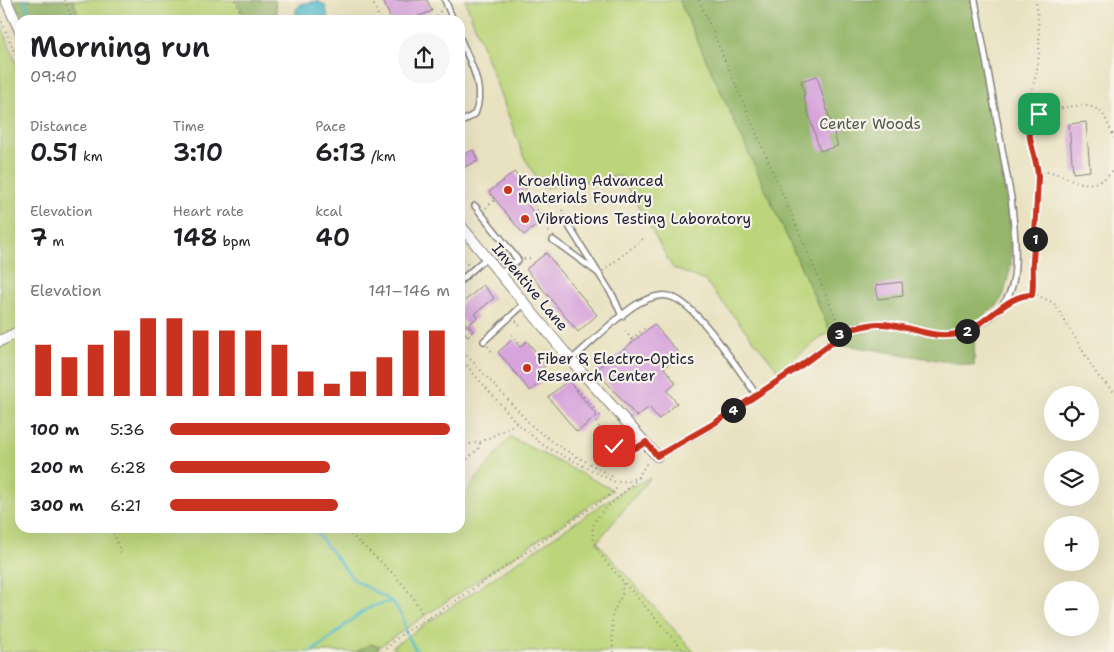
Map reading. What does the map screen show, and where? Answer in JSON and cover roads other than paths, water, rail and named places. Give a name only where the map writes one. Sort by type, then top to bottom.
[{"type":"street","points":[[6,0],[15,20]]},
{"type":"street","name":"Inventive Lane","points":[[465,231],[571,360],[657,456]]},
{"type":"street","points":[[0,341],[15,334]]},
{"type":"lane","points":[[445,0],[451,15]]},
{"type":"lane","points":[[657,456],[713,424],[822,350],[834,341],[840,332],[881,324],[944,336],[961,334],[987,320],[999,309],[1013,282],[1015,231],[1012,198],[975,0]]},
{"type":"lane","points":[[465,50],[473,70],[480,97],[474,114],[465,119]]},
{"type":"lane","points":[[475,206],[518,260],[499,274]]},
{"type":"lane","points":[[570,228],[614,296],[622,316]]},
{"type":"lane","points":[[553,240],[599,274]]},
{"type":"lane","points":[[465,277],[486,258]]},
{"type":"lane","points":[[571,360],[636,304],[652,297],[668,296],[683,301],[702,321],[756,394]]},
{"type":"lane","points":[[484,341],[524,304]]},
{"type":"lane","points":[[602,437],[619,450],[636,448],[646,442]]},
{"type":"water","points":[[317,1],[325,5],[328,15],[296,15],[296,9],[301,4]]},
{"type":"waterway","points":[[24,0],[30,15]]},
{"type":"waterway","points":[[317,533],[353,579],[393,602],[403,618],[406,633],[417,652]]},
{"type":"waterway","points":[[310,652],[359,614],[381,604],[393,602]]},
{"type":"place","name":"Kroehling Advanced Materials Foundry","points":[[508,190]]},
{"type":"place","name":"Vibrations Testing Laboratory","points":[[525,219]]},
{"type":"place","name":"Fiber & Electro-Optics Research Center","points":[[527,368]]},
{"type":"park label","name":"Center Woods","points":[[870,124]]}]
